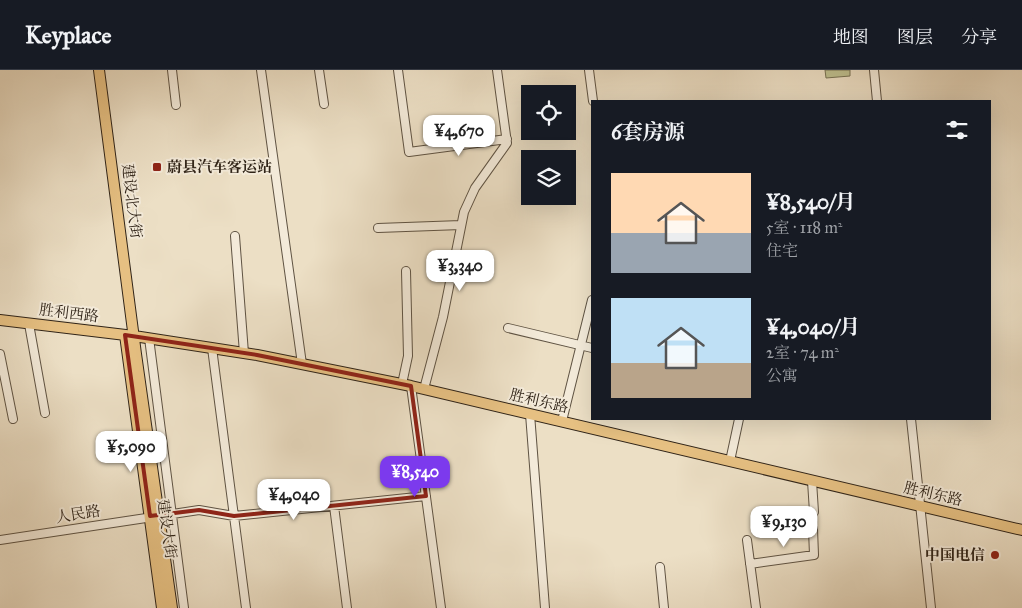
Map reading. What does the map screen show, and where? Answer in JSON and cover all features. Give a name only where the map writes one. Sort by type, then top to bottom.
[{"type":"main road","name":"建设北大街","points":[[99,70],[130,336]]},
{"type":"main road","name":"胜利西路","points":[[0,320],[130,336]]},
{"type":"main road","name":"胜利东路","points":[[130,336],[244,353],[406,385],[1022,530]]},
{"type":"main road","name":"建设大街","points":[[130,336],[155,516],[172,608]]},
{"type":"main road","name":"建设大街","points":[[155,516],[162,608]]},
{"type":"street","points":[[172,70],[176,105]]},
{"type":"street","points":[[261,70],[302,364]]},
{"type":"street","points":[[320,70],[324,104]]},
{"type":"street","points":[[398,70],[409,152],[507,139]]},
{"type":"street","points":[[424,389],[443,317],[464,212],[475,188],[507,143],[497,70]]},
{"type":"street","points":[[589,70],[593,100]]},
{"type":"street","points":[[874,70],[877,100]]},
{"type":"street","points":[[378,228],[461,225]]},
{"type":"street","points":[[235,236],[244,353]]},
{"type":"street","points":[[406,271],[408,356],[406,385],[426,496],[442,608]]},
{"type":"street","points":[[562,421],[591,304]]},
{"type":"street","points":[[29,324],[45,413]]},
{"type":"street","points":[[508,328],[591,348]]},
{"type":"street","points":[[149,338],[184,608]]},
{"type":"street","points":[[212,348],[246,608]]},
{"type":"street","points":[[0,354],[13,418]]},
{"type":"street","points":[[530,414],[545,608]]},
{"type":"street","points":[[730,461],[739,420]]},
{"type":"street","points":[[911,420],[931,608]]},
{"type":"street","points":[[812,481],[814,512]]},
{"type":"street","name":"人民路","points":[[0,540],[200,510],[234,516],[426,496]]},
{"type":"street","points":[[334,506],[347,608]]},
{"type":"street","points":[[750,564],[814,555],[813,529]]},
{"type":"street","points":[[747,540],[756,608]]},
{"type":"street","points":[[660,567],[664,608]]},
{"type":"highlighted area","points":[[125,335],[257,355],[411,386],[426,496],[234,516],[199,510],[150,516]]},
{"type":"green space","points":[[825,70],[850,70],[850,76],[826,78]]},
{"type":"tunnel","points":[[813,529],[814,512]]},
{"type":"place","name":"蔚县汽车客运站","points":[[157,167]]},
{"type":"place","name":"中国电信","points":[[995,555]]}]
